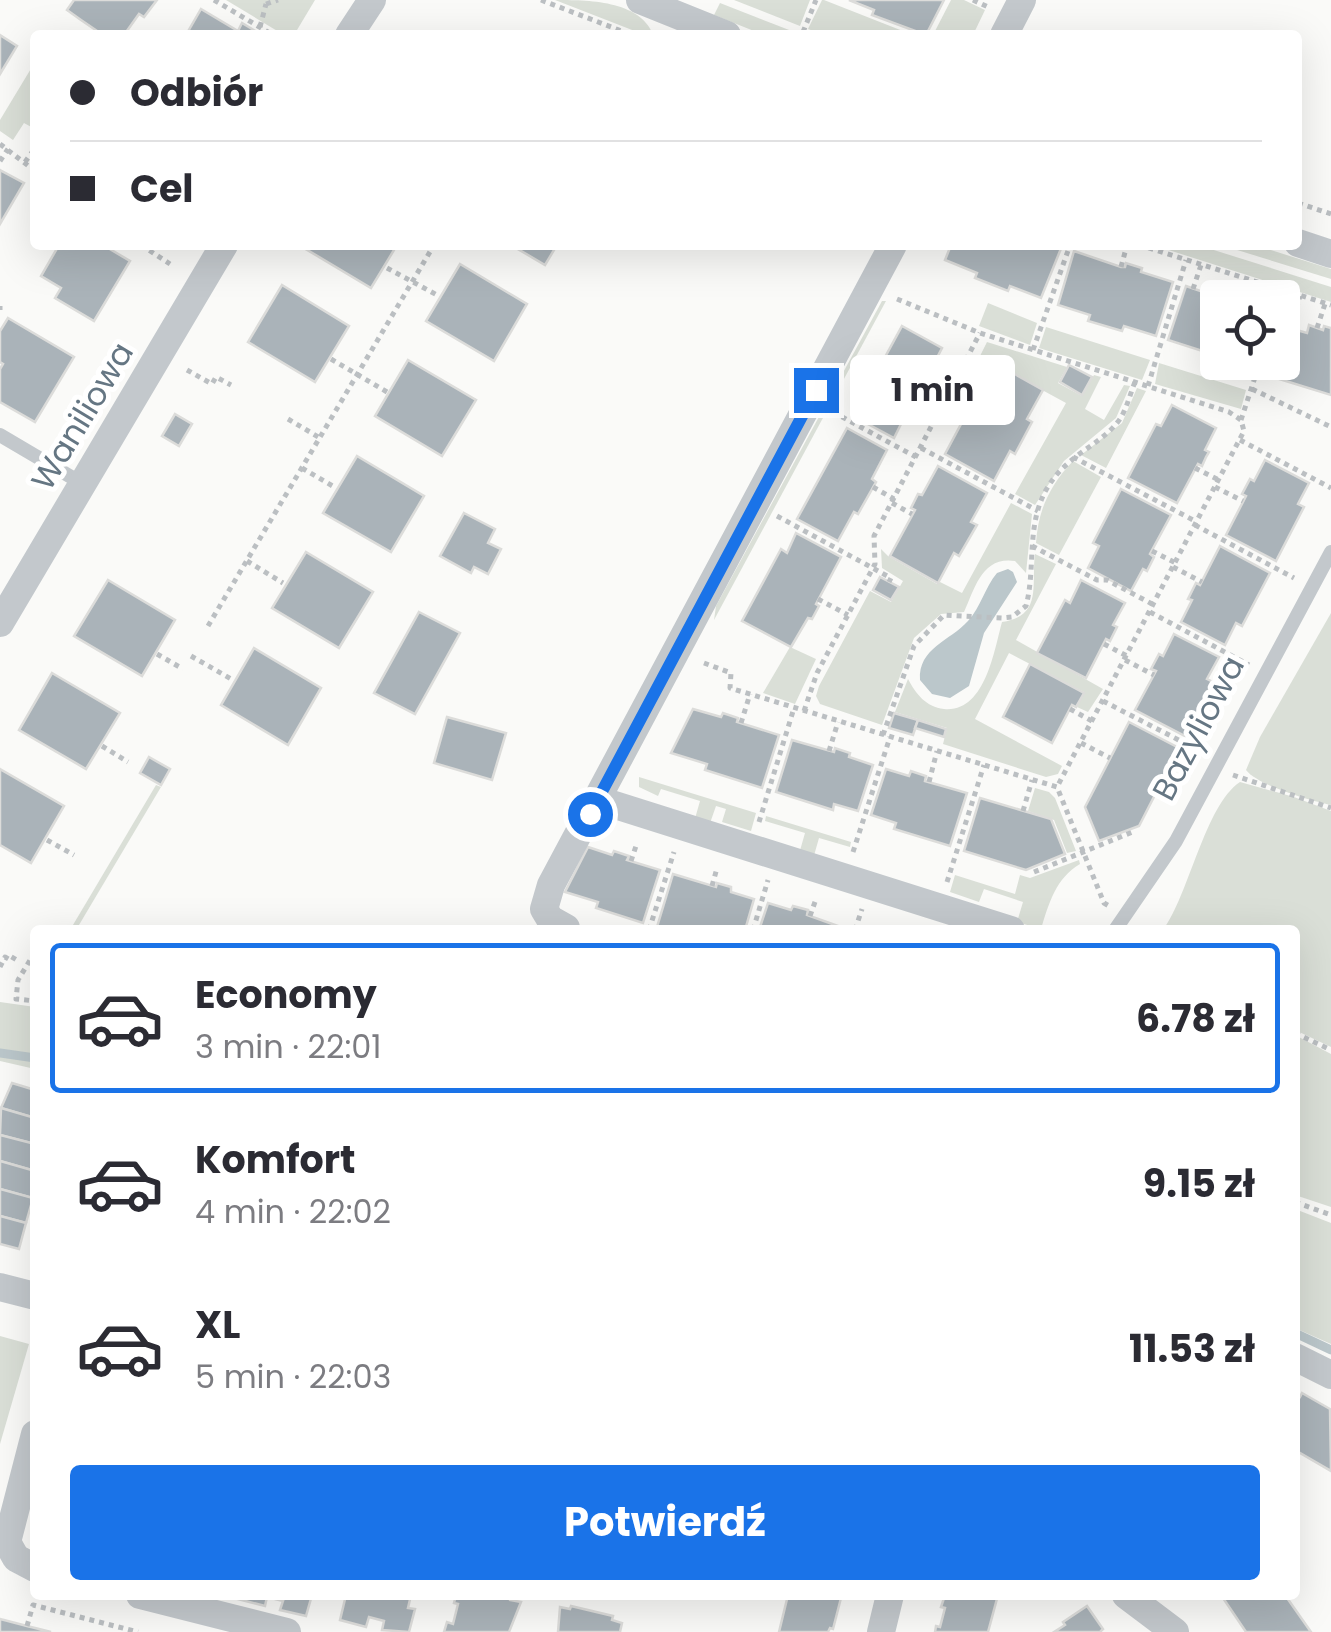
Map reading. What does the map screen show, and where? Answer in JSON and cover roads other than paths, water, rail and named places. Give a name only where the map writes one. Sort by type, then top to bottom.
[{"type":"street","points":[[353,30],[372,0]]},
{"type":"street","points":[[640,0],[715,30]]},
{"type":"street","points":[[1007,30],[1022,0]]},
{"type":"street","points":[[1302,244],[1331,254]]},
{"type":"street","name":"Waniliowa","points":[[0,623],[221,250]]},
{"type":"street","points":[[560,925],[550,920],[544,904],[890,250]]},
{"type":"street","points":[[599,800],[993,925]]},
{"type":"street","points":[[0,1287],[30,1295]]},
{"type":"street","points":[[1300,1359],[1331,1375]]},
{"type":"street","points":[[30,1453],[7,1542],[16,1558],[30,1565]]},
{"type":"street","points":[[160,1600],[287,1632]]},
{"type":"street","points":[[880,1632],[889,1600]]},
{"type":"street","points":[[1133,1600],[1176,1632]]},
{"type":"lane","points":[[0,435],[83,484]]},
{"type":"lane","name":"Bazyliowa","points":[[1118,925],[1176,841],[1331,552]]},
{"type":"waterway","points":[[0,1053],[30,1057]]},
{"type":"waterway","points":[[1300,1335],[1331,1350]]}]
